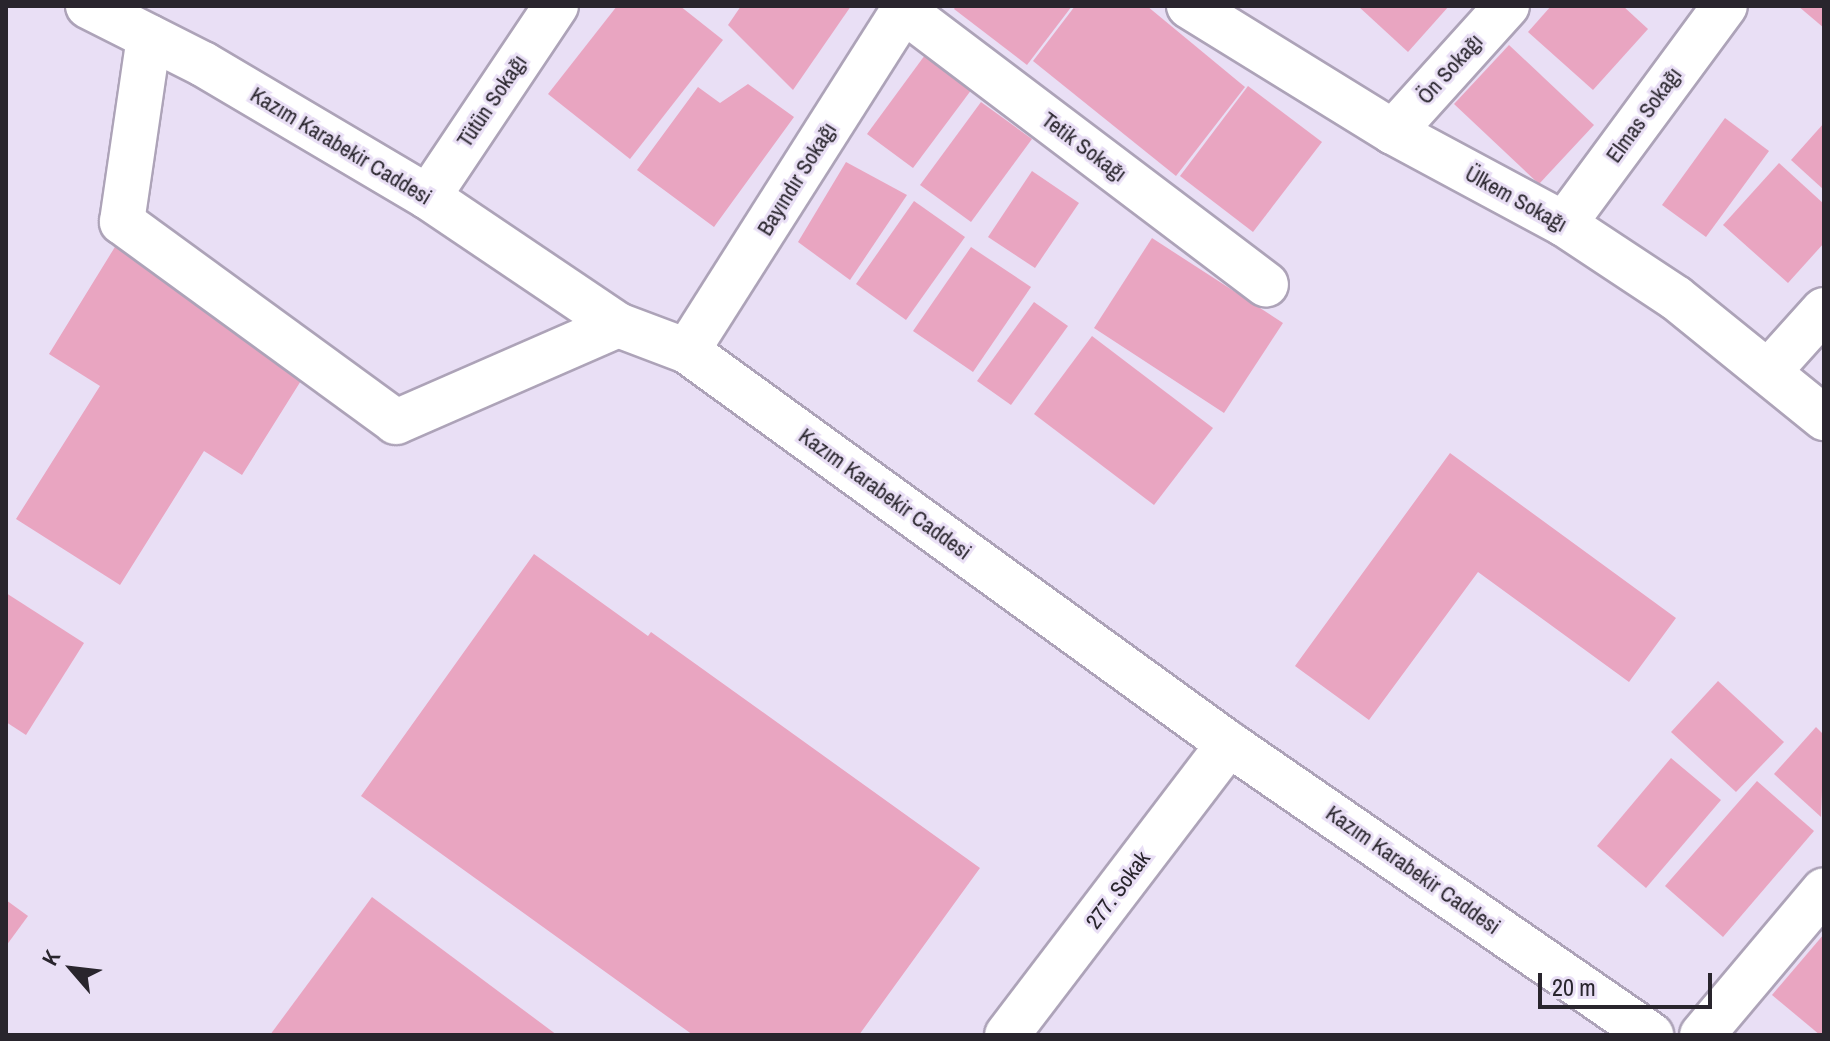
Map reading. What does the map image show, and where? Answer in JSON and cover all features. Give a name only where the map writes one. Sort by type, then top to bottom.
[{"type":"street","name":"Kazım Karabekir Caddesi","points":[[88,6],[149,37],[428,197],[618,325],[687,351],[1229,744],[1651,1035]]},
{"type":"street","name":"Tütün Sokağı","points":[[428,197],[556,6]]},
{"type":"street","name":"Ön Sokağı","points":[[1393,132],[1507,6]]},
{"type":"street","name":"Elmas Sokağı","points":[[1564,224],[1725,6]]},
{"type":"street","name":"Ülkem Sokağı","points":[[1192,7],[1393,132],[1564,224],[1676,298],[1824,418]]},
{"type":"street","name":"Tetik Sokağı","points":[[905,8],[1266,285]]},
{"type":"street","name":"Bayındır Sokağı","points":[[687,351],[905,8]]},
{"type":"street","points":[[149,37],[122,222],[396,422],[618,325]]},
{"type":"street","points":[[1769,371],[1824,310]]},
{"type":"street","name":"277. Sokak","points":[[1007,1035],[1229,744]]},
{"type":"street","points":[[1702,1035],[1824,890]]},
{"type":"building","points":[[617,6],[680,6],[723,40],[630,159],[548,94]]},
{"type":"building","points":[[741,6],[851,6],[793,90],[728,25]]},
{"type":"building","points":[[956,6],[1072,6],[1027,65],[954,9]]},
{"type":"building","points":[[1075,6],[1147,6],[1245,87],[1176,176],[1033,61]]},
{"type":"building","points":[[1358,6],[1449,6],[1408,52]]},
{"type":"building","points":[[1551,6],[1623,6],[1648,29],[1593,90],[1528,32]]},
{"type":"building","points":[[1798,6],[1824,6],[1824,28]]},
{"type":"building","points":[[1509,45],[1594,125],[1539,184],[1454,104]]},
{"type":"building","points":[[925,55],[972,89],[913,168],[867,134]]},
{"type":"building","points":[[748,84],[794,117],[714,227],[637,170],[698,87],[720,103]]},
{"type":"building","points":[[1248,86],[1322,142],[1253,232],[1180,176]]},
{"type":"building","points":[[981,102],[1032,139],[971,222],[920,185]]},
{"type":"building","points":[[1725,118],[1769,151],[1706,237],[1662,205]]},
{"type":"building","points":[[1824,123],[1824,190],[1791,160]]},
{"type":"building","points":[[846,162],[907,195],[850,280],[798,242]]},
{"type":"building","points":[[1779,163],[1824,204],[1824,243],[1788,283],[1723,225]]},
{"type":"building","points":[[1032,171],[1079,203],[1035,268],[988,237]]},
{"type":"building","points":[[914,201],[965,237],[906,320],[856,284]]},
{"type":"building","points":[[126,229],[319,352],[242,475],[204,451],[120,585],[16,519],[100,386],[49,354]]},
{"type":"building","points":[[1152,238],[1283,323],[1224,413],[1094,328]]},
{"type":"building","points":[[971,247],[1031,287],[973,372],[913,331]]},
{"type":"building","points":[[1034,302],[1068,326],[1011,405],[977,381]]},
{"type":"building","points":[[1092,336],[1213,428],[1154,505],[1034,414]]},
{"type":"building","points":[[1450,453],[1676,618],[1629,682],[1478,572],[1369,720],[1295,666]]},
{"type":"building","points":[[534,554],[648,636],[651,632],[980,868],[859,1035],[693,1035],[361,796]]},
{"type":"building","points":[[6,593],[84,643],[26,735],[6,722]]},
{"type":"building","points":[[1718,681],[1784,742],[1736,792],[1671,732]]},
{"type":"building","points":[[1816,727],[1824,735],[1821,817],[1774,774]]},
{"type":"building","points":[[1671,758],[1721,800],[1646,888],[1597,846]]},
{"type":"building","points":[[1757,781],[1814,831],[1723,937],[1665,886]]},
{"type":"building","points":[[372,897],[557,1035],[270,1035]]},
{"type":"building","points":[[6,900],[28,916],[6,946]]},
{"type":"building","points":[[1824,934],[1824,1035],[1820,1035],[1772,995]]}]
